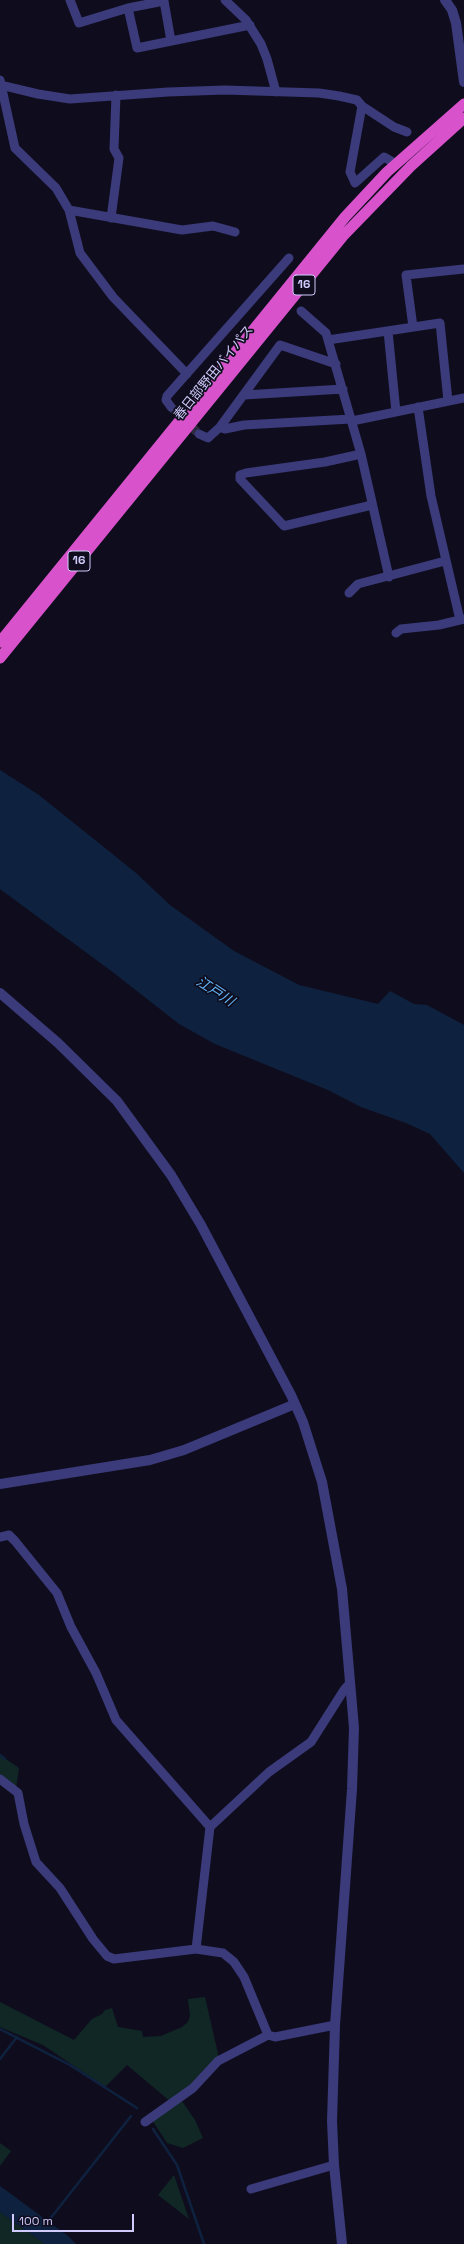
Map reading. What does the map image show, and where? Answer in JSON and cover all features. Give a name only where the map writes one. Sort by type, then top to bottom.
[{"type":"highway","name":"春日部野田バイパス","points":[[0,658],[345,217],[396,164],[464,104]]},
{"type":"highway","name":"春日部野田バイパス","points":[[0,642],[343,236],[384,198],[439,139],[464,118]]},
{"type":"street","points":[[70,0],[79,23],[128,8],[164,1],[171,41]]},
{"type":"street","points":[[225,0],[250,25],[268,59],[276,92]]},
{"type":"street","points":[[445,0],[452,5],[464,82]]},
{"type":"street","points":[[128,8],[137,48],[250,25]]},
{"type":"street","points":[[186,374],[98,280],[80,253],[69,210],[56,188],[15,148],[0,83],[58,98],[192,91],[319,93],[357,100],[362,106],[394,126],[407,132]]},
{"type":"street","points":[[111,218],[119,158],[114,149],[116,95]]},
{"type":"street","points":[[362,106],[350,172],[355,184],[384,157],[396,164]]},
{"type":"street","points":[[69,210],[182,230],[213,226],[235,232]]},
{"type":"street","points":[[171,407],[166,400],[167,396],[289,258]]},
{"type":"street","points":[[413,327],[406,275],[464,268]]},
{"type":"street","points":[[301,311],[326,333],[361,454],[389,577]]},
{"type":"street","points":[[328,340],[440,323],[448,401]]},
{"type":"street","points":[[388,331],[396,412]]},
{"type":"street","points":[[199,434],[206,439],[220,427],[280,345],[336,364]]},
{"type":"street","points":[[244,395],[343,389]]},
{"type":"street","points":[[220,427],[225,428],[244,425],[351,420],[464,398]]},
{"type":"street","points":[[396,633],[401,629],[462,620],[445,561],[431,496],[418,407]]},
{"type":"street","points":[[361,454],[325,462],[246,473],[240,475],[240,479],[284,526],[372,505]]},
{"type":"street","points":[[349,593],[358,584],[445,561]]},
{"type":"street","points":[[0,993],[58,1043],[107,1091],[131,1119],[158,1156],[204,1232],[274,1360],[295,1404],[312,1447],[327,1500],[342,1589],[354,1748],[335,2025],[332,2121],[334,2165],[342,2244]]},
{"type":"street","points":[[0,1484],[150,1460],[184,1450],[295,1404]]},
{"type":"street","points":[[0,1537],[9,1535],[38,1567],[57,1593],[71,1627],[96,1673],[116,1720],[210,1827]]},
{"type":"street","points":[[196,1950],[210,1827],[269,1772],[311,1742],[350,1683]]},
{"type":"street","points":[[0,1779],[18,1793],[24,1824],[36,1862],[60,1888],[93,1939],[108,1956],[114,1959],[196,1950],[223,1953],[234,1962],[244,1977],[268,2035]]},
{"type":"street","points":[[145,2122],[193,2088],[218,2061],[268,2035],[275,2037],[335,2025]]},
{"type":"street","points":[[251,2189],[334,2165]]},
{"type":"green space","points":[[0,1755],[19,1768],[16,1788],[0,1777]]},
{"type":"green space","points":[[205,1997],[219,2058],[171,2102],[127,2065],[105,2087],[43,2045],[0,2027],[0,2002],[74,2040],[92,2019],[102,2014],[105,2010],[112,2008],[118,2027],[142,2031],[143,2037],[161,2036],[182,2027],[188,2022],[190,2016],[188,1999]]},
{"type":"green space","points":[[180,2098],[195,2120],[203,2138],[183,2148],[167,2143],[152,2120]]},
{"type":"green space","points":[[0,2143],[11,2151],[0,2166]]},
{"type":"green space","points":[[174,2175],[189,2219],[158,2195]]},
{"type":"green space","points":[[0,2212],[45,2244],[0,2244]]},
{"type":"water","name":"江戸川","points":[[0,770],[39,795],[136,873],[170,905],[234,951],[299,985],[378,1004],[390,991],[414,1004],[427,1005],[464,1025],[464,1173],[430,1134],[406,1123],[361,1107],[328,1090],[215,1044],[179,1024],[114,973],[0,889]]},
{"type":"water","points":[[0,2186],[68,2236],[76,2244],[45,2244],[0,2212]]},
{"type":"waterway","points":[[0,1755],[5,1759]]},
{"type":"waterway","points":[[0,2029],[70,2065],[137,2108]]},
{"type":"waterway","points":[[0,2059],[17,2037]]},
{"type":"waterway","points":[[46,2224],[131,2116]]},
{"type":"waterway","points":[[153,2129],[177,2165],[204,2244]]},
{"type":"tunnel","points":[[171,407],[199,434]]}]
